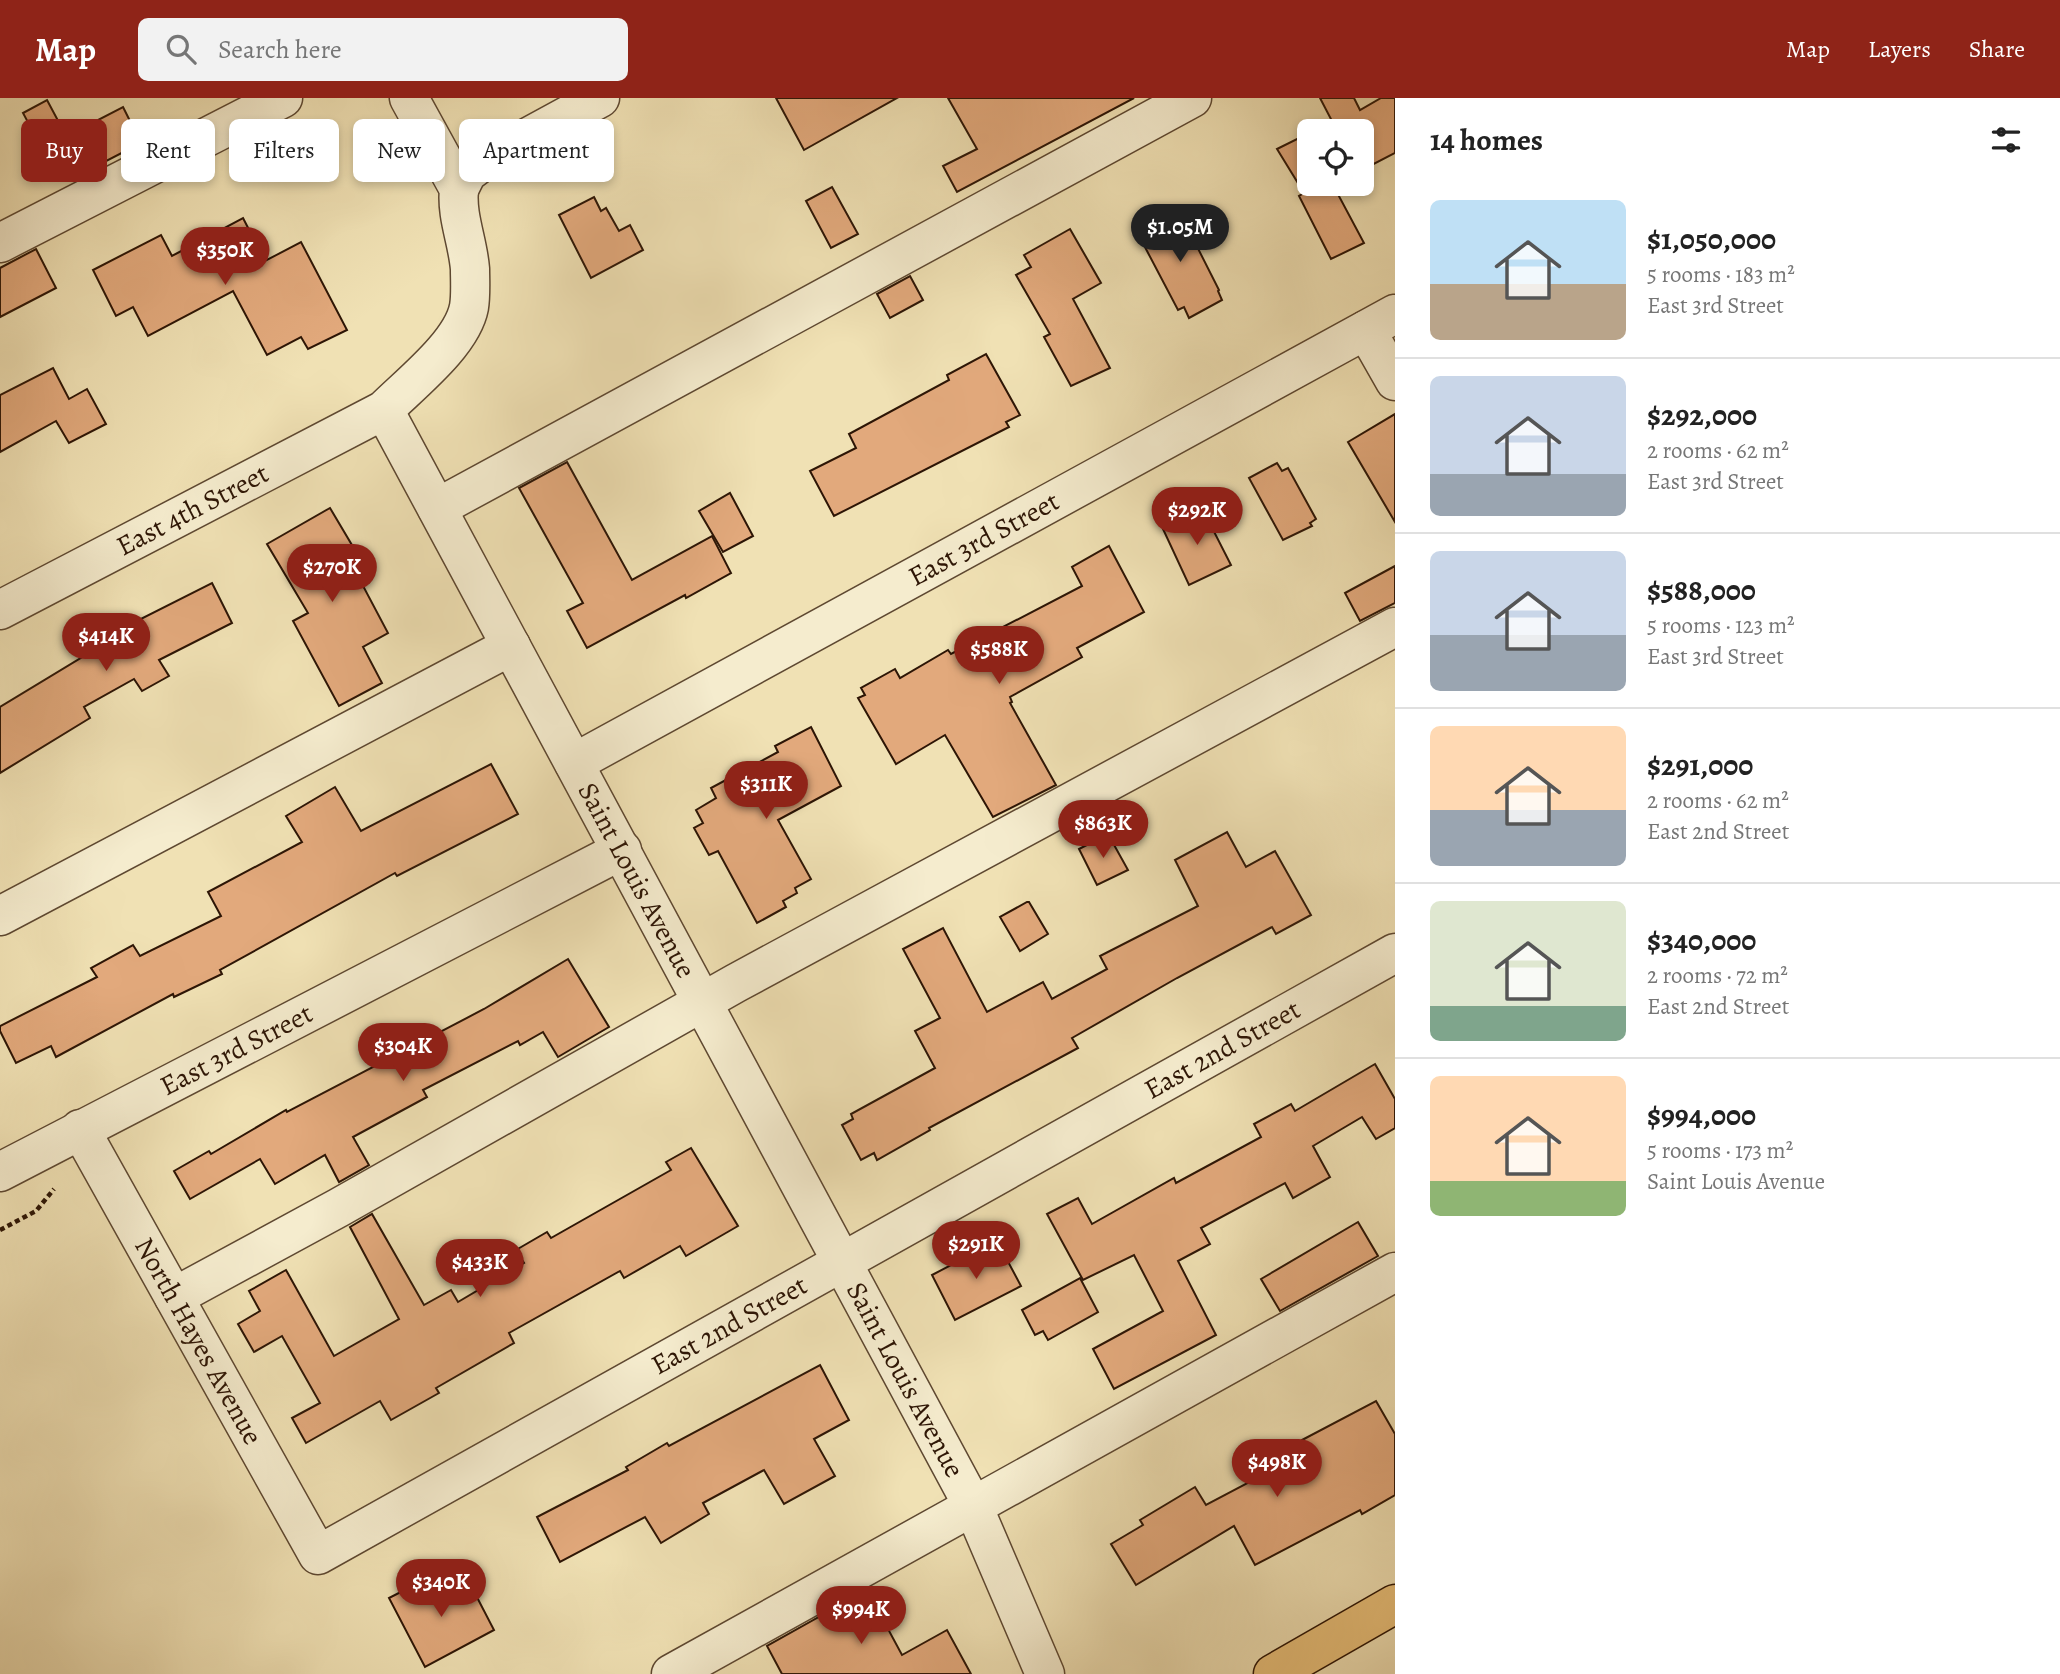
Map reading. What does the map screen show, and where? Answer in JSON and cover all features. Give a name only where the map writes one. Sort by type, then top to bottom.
[{"type":"main road","points":[[1286,1671],[1395,1604]]},
{"type":"street","points":[[0,243],[283,98]]},
{"type":"street","points":[[409,98],[459,189]]},
{"type":"street","points":[[384,410],[436,360],[458,332],[469,308],[470,268],[458,201],[459,189],[467,173],[600,98]]},
{"type":"street","points":[[437,508],[1192,98]]},
{"type":"street","points":[[1380,322],[1395,381]]},
{"type":"street","name":"East 3rd Street","points":[[574,763],[1380,322]]},
{"type":"street","name":"Saint Louis Avenue","points":[[384,410],[973,1506],[1045,1674]]},
{"type":"street","name":"East 4th Street","points":[[0,610],[384,410]]},
{"type":"street","points":[[174,1297],[338,1208],[703,1001],[1395,627]]},
{"type":"street","points":[[0,916],[511,646]]},
{"type":"street","name":"East 3rd Street","points":[[0,1172],[622,850]]},
{"type":"street","name":"East 2nd Street","points":[[318,1555],[1395,953]]},
{"type":"street","name":"North Hayes Avenue","points":[[80,1129],[318,1555]]},
{"type":"street","points":[[671,1674],[1395,1272]]},
{"type":"building","points":[[776,98],[897,98],[804,150]]},
{"type":"building","points":[[948,98],[1134,98],[957,192],[943,166],[977,149]]},
{"type":"building","points":[[1320,98],[1354,98],[1360,110],[1381,98],[1395,98],[1395,153],[1374,164],[1374,119],[1331,119]]},
{"type":"building","points":[[47,100],[57,119],[26,119],[23,113]]},
{"type":"building","points":[[123,107],[129,119],[121,119],[121,153],[107,161],[107,119],[100,119]]},
{"type":"building","points":[[1297,139],[1297,182],[1277,149]]},
{"type":"building","points":[[832,187],[858,234],[831,248],[806,201]]},
{"type":"building","points":[[1299,196],[1339,196],[1364,243],[1331,259]]},
{"type":"building","points":[[594,197],[601,211],[606,208],[619,231],[630,225],[643,250],[591,278],[559,215]]},
{"type":"building","points":[[1178,209],[1222,300],[1189,318],[1184,307],[1178,310],[1136,230]]},
{"type":"building","points":[[243,218],[265,261],[301,242],[347,330],[308,349],[301,337],[267,355],[233,291],[148,336],[133,307],[116,316],[93,270],[161,235],[172,256]]},
{"type":"building","points":[[1070,229],[1101,283],[1073,299],[1110,368],[1071,386],[1044,337],[1050,334],[1016,275],[1031,267],[1024,255]]},
{"type":"building","points":[[36,249],[56,288],[0,317],[0,268]]},
{"type":"building","points":[[910,276],[923,300],[890,318],[877,294]]},
{"type":"building","points":[[986,354],[1020,415],[1006,422],[1009,427],[834,516],[810,471],[856,448],[849,434],[949,380],[947,375]]},
{"type":"building","points":[[53,368],[69,399],[87,389],[106,424],[69,443],[56,421],[0,452],[0,395]]},
{"type":"building","points":[[1395,414],[1395,522],[1348,442]]},
{"type":"building","points":[[567,462],[632,580],[712,536],[731,573],[587,648],[567,611],[583,603],[519,488]]},
{"type":"building","points":[[1277,463],[1282,471],[1288,468],[1316,519],[1310,523],[1312,526],[1283,540],[1249,478]]},
{"type":"building","points":[[730,493],[753,536],[723,552],[699,511]]},
{"type":"building","points":[[330,508],[362,562],[353,567],[388,633],[363,647],[382,683],[339,706],[293,621],[308,613],[267,544]]},
{"type":"building","points":[[1203,510],[1231,565],[1189,585],[1163,529]]},
{"type":"building","points":[[1109,546],[1144,612],[1077,648],[1082,657],[1010,697],[1010,703],[1056,785],[993,817],[945,735],[896,764],[858,698],[865,695],[861,688],[895,669],[900,678],[948,650],[951,654],[1082,586],[1072,567]]},
{"type":"building","points":[[1395,566],[1395,603],[1360,621],[1345,593]]},
{"type":"building","points":[[212,583],[232,623],[159,660],[169,676],[142,691],[134,679],[84,707],[90,718],[0,773],[0,707],[107,642],[105,637]]},
{"type":"building","points":[[811,727],[841,786],[778,820],[811,879],[795,888],[797,893],[783,901],[786,907],[757,923],[718,851],[709,855],[694,828],[703,823],[696,810],[716,798],[711,788],[778,752],[775,746]]},
{"type":"building","points":[[491,764],[518,814],[397,876],[395,873],[220,970],[222,974],[174,997],[173,994],[56,1057],[51,1046],[16,1063],[0,1026],[97,977],[91,968],[133,945],[140,956],[221,916],[208,892],[302,842],[286,816],[335,787],[361,831]]},
{"type":"building","points":[[1227,832],[1246,867],[1275,851],[1311,915],[1276,934],[1272,927],[1177,978],[1072,1038],[1078,1048],[929,1128],[930,1130],[877,1160],[874,1153],[861,1160],[842,1125],[853,1119],[851,1114],[935,1068],[915,1031],[940,1018],[903,949],[943,928],[987,1012],[1043,982],[1052,999],[1107,969],[1100,956],[1198,906],[1175,860]]},
{"type":"building","points":[[1108,834],[1128,870],[1097,885],[1079,849]]},
{"type":"building","points":[[1027,902],[1048,934],[1020,951],[1000,917]]},
{"type":"building","points":[[568,959],[609,1027],[558,1057],[543,1032],[520,1045],[518,1041],[423,1090],[427,1097],[353,1137],[369,1165],[339,1182],[325,1155],[275,1184],[260,1159],[190,1199],[174,1171],[209,1151],[211,1154],[286,1110],[287,1112],[484,1009]]},
{"type":"building","points":[[1375,1064],[1395,1099],[1395,1128],[1376,1139],[1362,1117],[1313,1146],[1330,1177],[1293,1198],[1285,1183],[1201,1228],[1210,1244],[1178,1261],[1216,1335],[1114,1389],[1093,1349],[1163,1311],[1134,1255],[1083,1280],[1047,1214],[1078,1198],[1092,1224],[1174,1178],[1176,1183],[1261,1137],[1254,1124],[1291,1104],[1295,1111]]},
{"type":"building","points":[[691,1148],[738,1226],[686,1256],[680,1246],[624,1278],[620,1271],[509,1333],[514,1343],[436,1388],[439,1393],[391,1420],[380,1401],[306,1443],[292,1418],[320,1403],[282,1336],[254,1352],[238,1324],[260,1311],[249,1291],[286,1270],[334,1356],[399,1319],[350,1227],[372,1214],[424,1305],[451,1290],[458,1302],[524,1263],[516,1250],[547,1232],[551,1238],[671,1170],[666,1162]]},
{"type":"building","points":[[1358,1222],[1378,1256],[1280,1311],[1261,1279]]},
{"type":"building","points":[[997,1241],[1021,1286],[955,1320],[932,1275]]},
{"type":"building","points":[[1080,1278],[1098,1312],[1048,1340],[1043,1331],[1035,1335],[1022,1310]]},
{"type":"building","points":[[820,1365],[849,1420],[814,1439],[835,1476],[784,1504],[764,1470],[703,1503],[709,1514],[661,1543],[645,1517],[560,1562],[537,1517],[628,1470],[626,1467],[667,1443],[669,1446]]},
{"type":"building","points":[[1376,1401],[1395,1434],[1395,1495],[1362,1514],[1360,1510],[1255,1565],[1234,1526],[1136,1585],[1111,1544],[1143,1525],[1140,1520],[1195,1487],[1206,1505],[1308,1451],[1302,1440]]},
{"type":"building","points":[[467,1578],[494,1630],[425,1667],[389,1598],[424,1580],[432,1596]]},
{"type":"building","points":[[867,1590],[902,1655],[947,1630],[971,1674],[782,1674],[767,1646]]}]
